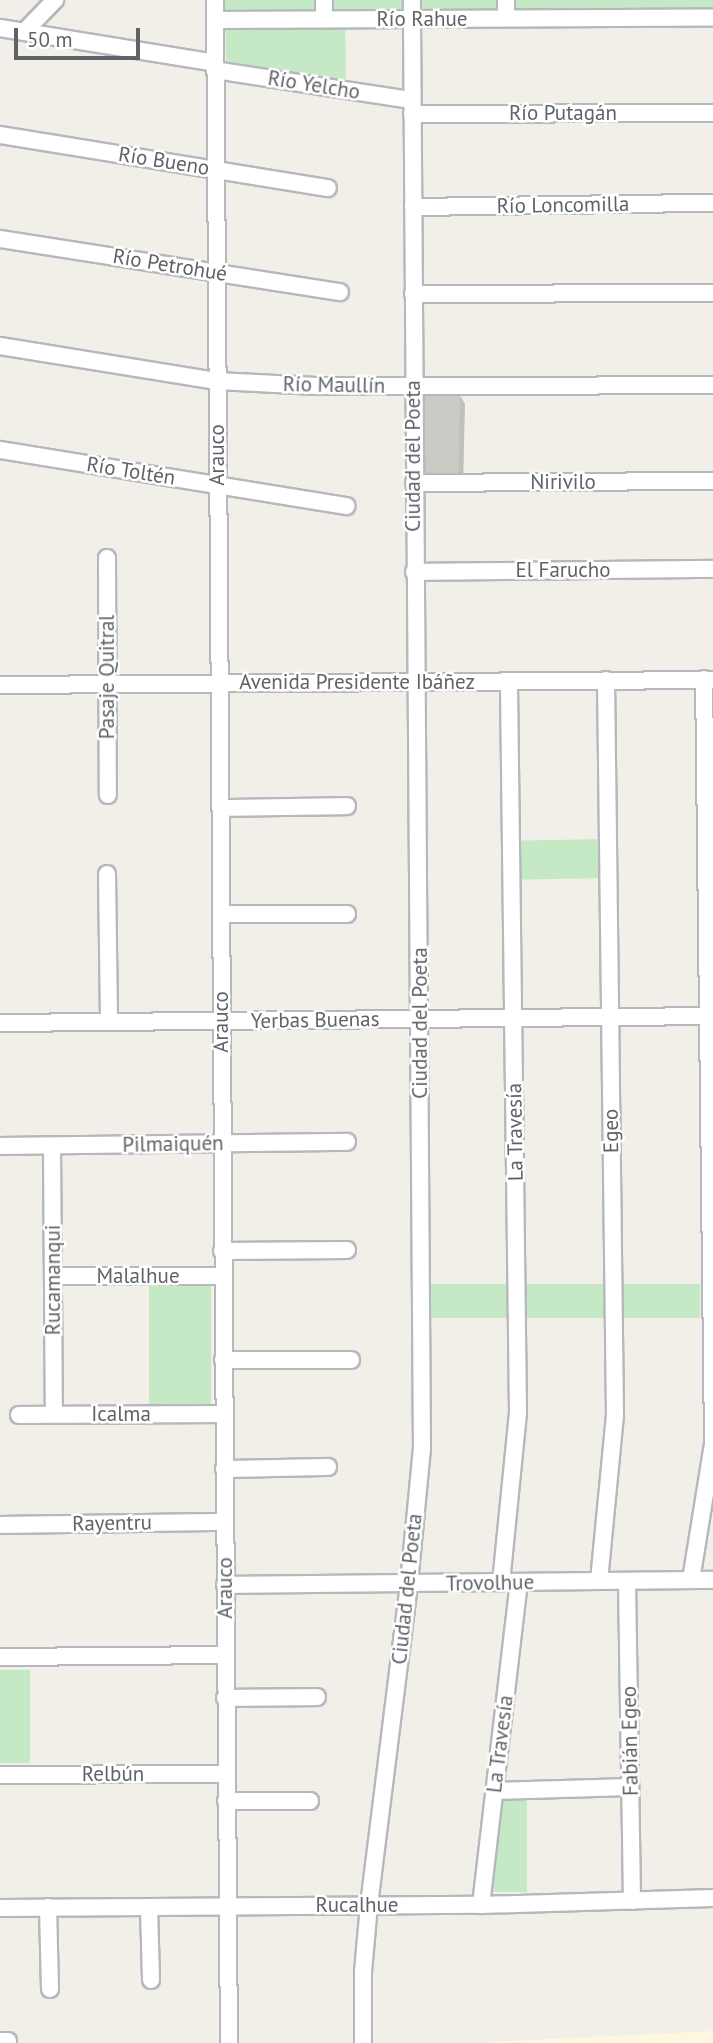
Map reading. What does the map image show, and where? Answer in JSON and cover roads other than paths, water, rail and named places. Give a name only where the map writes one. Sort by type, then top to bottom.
[{"type":"street","points":[[24,32],[55,0]]},
{"type":"street","name":"Arauco","points":[[215,0],[229,2043]]},
{"type":"street","points":[[324,0],[324,19]]},
{"type":"street","name":"Ciudad del Poeta","points":[[363,2043],[363,1972],[369,1905],[409,1583],[422,1448],[412,0]]},
{"type":"street","points":[[506,0],[506,18]]},
{"type":"street","points":[[596,0],[596,18]]},
{"type":"street","points":[[687,0],[687,17]]},
{"type":"street","name":"Río Rahue","points":[[215,20],[713,17]]},
{"type":"street","name":"Río Yelcho","points":[[0,28],[215,66],[412,107]]},
{"type":"street","name":"Río Putagán","points":[[412,107],[713,113]]},
{"type":"street","name":"Río Bueno","points":[[0,135],[328,188]]},
{"type":"street","name":"Río Loncomilla","points":[[412,206],[713,203]]},
{"type":"street","name":"Río Petrohué","points":[[0,239],[341,292]]},
{"type":"street","points":[[413,294],[713,293]]},
{"type":"street","name":"Río Maullín","points":[[0,346],[217,382],[413,386],[713,385]]},
{"type":"street","name":"Río Toltén","points":[[0,450],[346,506]]},
{"type":"street","name":"Nirivilo","points":[[414,483],[713,481]]},
{"type":"street","name":"Pasaje Quitral","points":[[107,558],[108,795]]},
{"type":"street","name":"El Farucho","points":[[414,572],[713,569]]},
{"type":"street","name":"Egeo","points":[[599,1581],[615,1415],[606,680]]},
{"type":"street","points":[[691,1580],[713,1444],[709,680]]},
{"type":"street","name":"Avenida Presidente Ibáñez","points":[[0,685],[709,680]]},
{"type":"street","name":"La Travesía","points":[[501,1583],[518,1412],[509,681]]},
{"type":"street","points":[[221,808],[347,806]]},
{"type":"street","points":[[107,874],[109,1022]]},
{"type":"street","points":[[221,914],[347,914]]},
{"type":"street","name":"Yerbas Buenas","points":[[0,1023],[710,1016]]},
{"type":"street","name":"Pilmaiquén","points":[[0,1146],[347,1142]]},
{"type":"street","name":"Rucamanqui","points":[[52,1146],[54,1415]]},
{"type":"street","points":[[222,1251],[347,1250]]},
{"type":"street","name":"Malalhue","points":[[53,1276],[222,1276]]},
{"type":"street","points":[[223,1360],[351,1360]]},
{"type":"street","name":"Icalma","points":[[19,1415],[223,1414]]},
{"type":"street","points":[[224,1469],[328,1467]]},
{"type":"street","name":"Rayentru","points":[[0,1525],[224,1522]]},
{"type":"street","name":"Trovolhue","points":[[225,1586],[713,1580]]},
{"type":"street","name":"Fabián Egeo","points":[[627,1581],[632,1901]]},
{"type":"street","name":"La Travesía","points":[[481,1905],[519,1582]]},
{"type":"street","points":[[0,1657],[225,1655]]},
{"type":"street","points":[[225,1698],[317,1697]]},
{"type":"street","name":"Relbún","points":[[0,1775],[226,1774]]},
{"type":"street","points":[[494,1791],[630,1787]]},
{"type":"street","points":[[226,1801],[310,1801]]},
{"type":"street","name":"Rucalhue","points":[[0,1908],[481,1905],[713,1898]]},
{"type":"street","points":[[48,1907],[50,1989]]},
{"type":"street","points":[[149,1907],[150,1980]]}]
